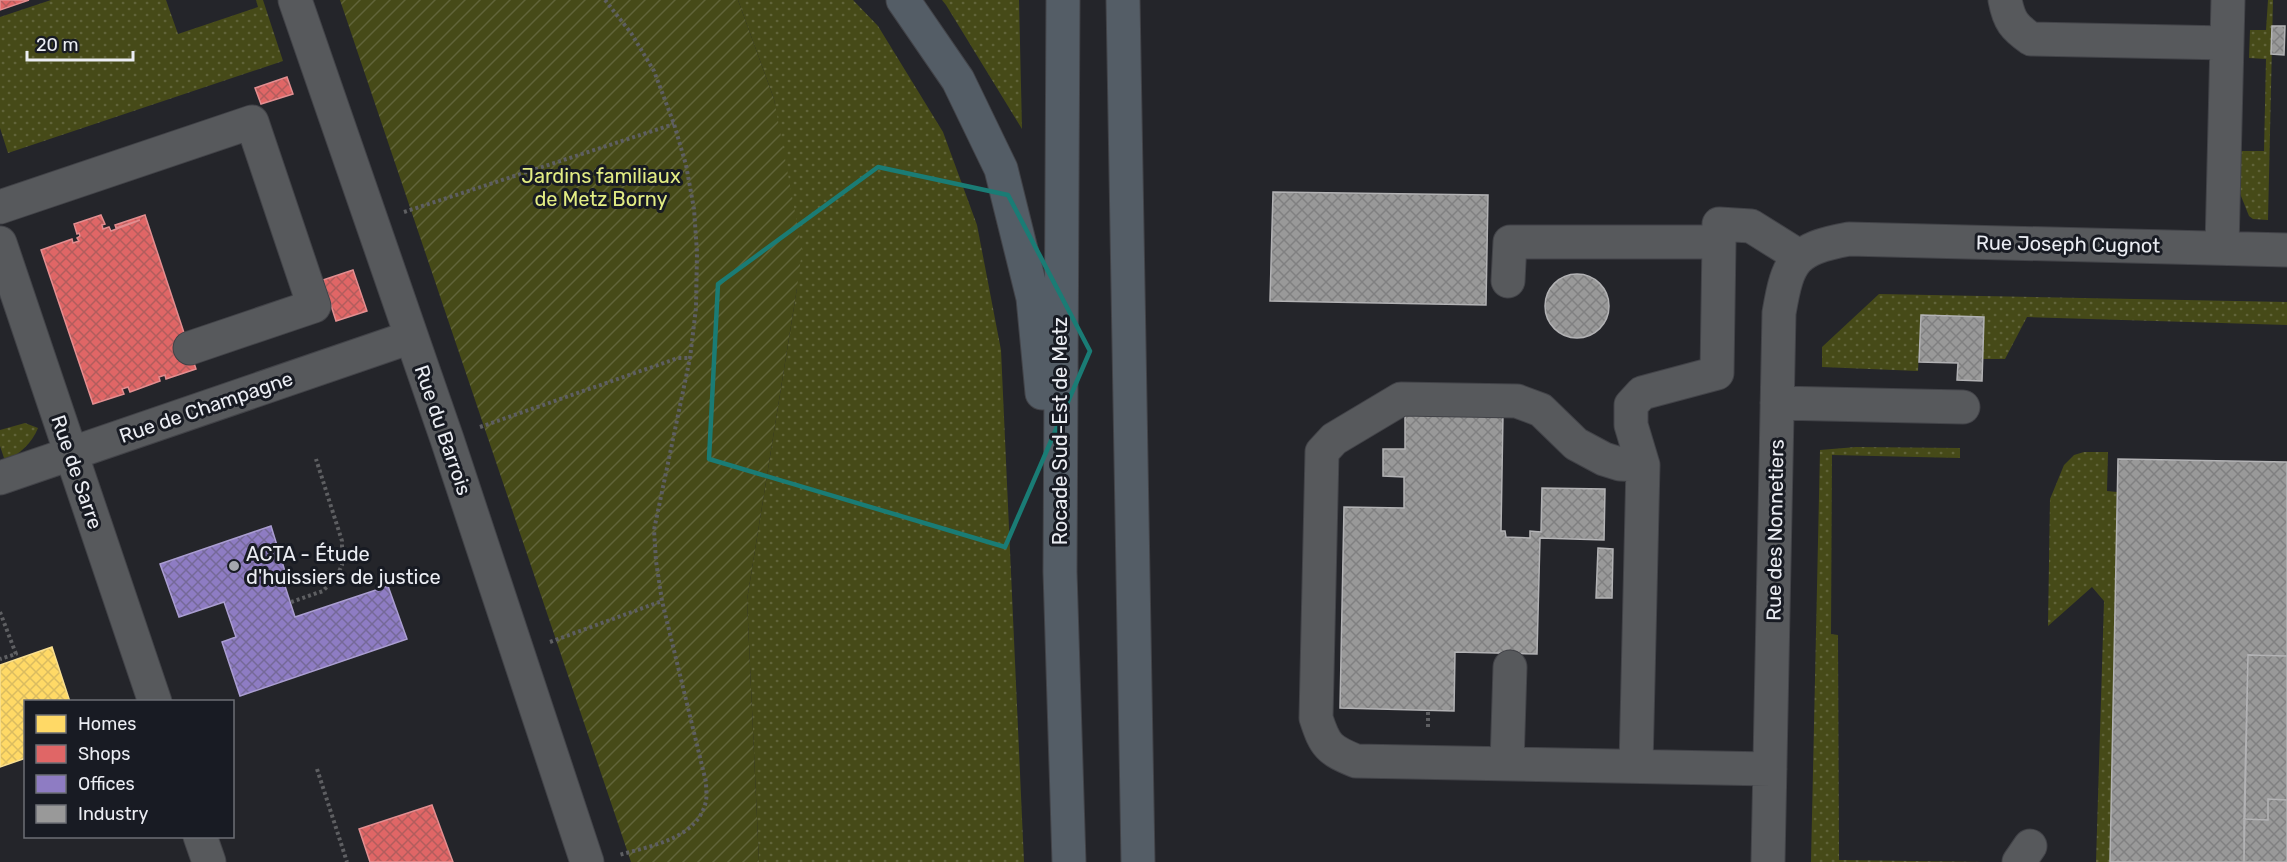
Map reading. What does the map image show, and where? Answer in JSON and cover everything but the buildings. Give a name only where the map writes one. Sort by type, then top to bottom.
[{"type":"highway","points":[[903,0],[958,80],[1001,169],[1033,298],[1060,573]]},
{"type":"highway","name":"Rocade Sud-Est de Metz","points":[[1063,0],[1060,573],[1070,862]]},
{"type":"highway","points":[[1123,0],[1138,862]]},
{"type":"street","name":"Rue du Barrois","points":[[295,0],[447,439],[519,661],[601,859]]},
{"type":"street","points":[[2005,0],[2008,16],[2018,29],[2031,39],[2227,43]]},
{"type":"street","points":[[2222,248],[2228,0]]},
{"type":"street","points":[[0,207],[252,122],[314,306],[190,348]]},
{"type":"street","points":[[1636,766],[1643,465],[1631,425],[1631,405],[1642,393],[1717,373],[1719,225],[1751,226],[1799,256]]},
{"type":"street","name":"Rue Joseph Cugnot","points":[[1799,256],[1820,244],[1849,239],[2287,249]]},
{"type":"street","points":[[1509,281],[1510,242],[1719,242]]},
{"type":"street","name":"Rue de Sarre","points":[[0,243],[153,700]]},
{"type":"street","name":"Rue des Nonnetiers","points":[[1768,862],[1779,313],[1785,279],[1799,256]]},
{"type":"street","name":"Rue de Champagne","points":[[0,478],[411,337]]},
{"type":"street","points":[[1643,465],[1620,464],[1604,459],[1576,444],[1541,410],[1516,401],[1401,399],[1334,439],[1322,452],[1316,718],[1325,743],[1338,754],[1356,761],[1770,769]]},
{"type":"street","points":[[1777,403],[1963,407]]},
{"type":"street","points":[[1507,764],[1510,667]]},
{"type":"street","points":[[200,838],[209,862]]},
{"type":"path","points":[[601,859],[684,833],[697,821],[706,801],[706,782],[662,601],[654,530],[690,358],[696,308],[697,252],[694,209],[686,165],[674,124],[654,71],[631,33],[605,0]]},
{"type":"path","points":[[372,223],[674,124]]},
{"type":"path","points":[[447,439],[678,358],[690,358]]},
{"type":"path","points":[[291,602],[324,591],[338,576],[342,565],[342,541],[316,459]]},
{"type":"path","points":[[519,661],[538,656],[553,640],[662,601]]},
{"type":"path","points":[[0,612],[16,654],[0,659]]},
{"type":"path","points":[[0,632],[7,630]]},
{"type":"path","points":[[317,769],[347,862]]},
{"type":"highlighted area","points":[[878,167],[1008,195],[1090,351],[1005,547],[709,459],[718,284]]},
{"type":"green space","points":[[51,0],[166,0],[178,34],[258,7],[256,0],[263,0],[283,61],[8,153],[0,128],[0,17]]},
{"type":"green space","name":"Jardins familiaux de Metz Borny","points":[[340,0],[738,0],[774,99],[802,250],[747,600],[759,862],[631,862]]},
{"type":"green space","points":[[738,0],[853,0],[878,26],[943,132],[977,225],[1001,350],[1024,862],[759,862],[747,600],[797,288],[774,99]]},
{"type":"green space","points":[[942,0],[1019,0],[1022,129],[946,5]]},
{"type":"green space","points":[[2268,0],[2273,0],[2268,220],[2253,219],[2249,216],[2237,186],[2241,151],[2264,151],[2266,59],[2249,58],[2250,30],[2266,30]]},
{"type":"green space","points":[[1879,294],[2287,302],[2287,325],[2027,317],[2005,359],[1983,359],[1983,317],[1921,315],[1918,371],[1822,367],[1822,347]]},
{"type":"green space","points":[[25,423],[38,428],[25,448],[5,461],[0,446],[0,430]]},
{"type":"green space","points":[[1856,447],[1960,448],[1960,458],[1832,455],[1831,634],[1838,635],[1839,860],[1986,862],[1811,862],[1820,450]]},
{"type":"green space","points":[[2084,452],[2108,452],[2107,491],[2117,492],[2110,862],[2096,862],[2104,601],[2092,587],[2048,626],[2050,499],[2064,465],[2074,455]]},
{"type":"place","name":"ACTA - Étude d'huissiers de justice","points":[[234,566]]}]
